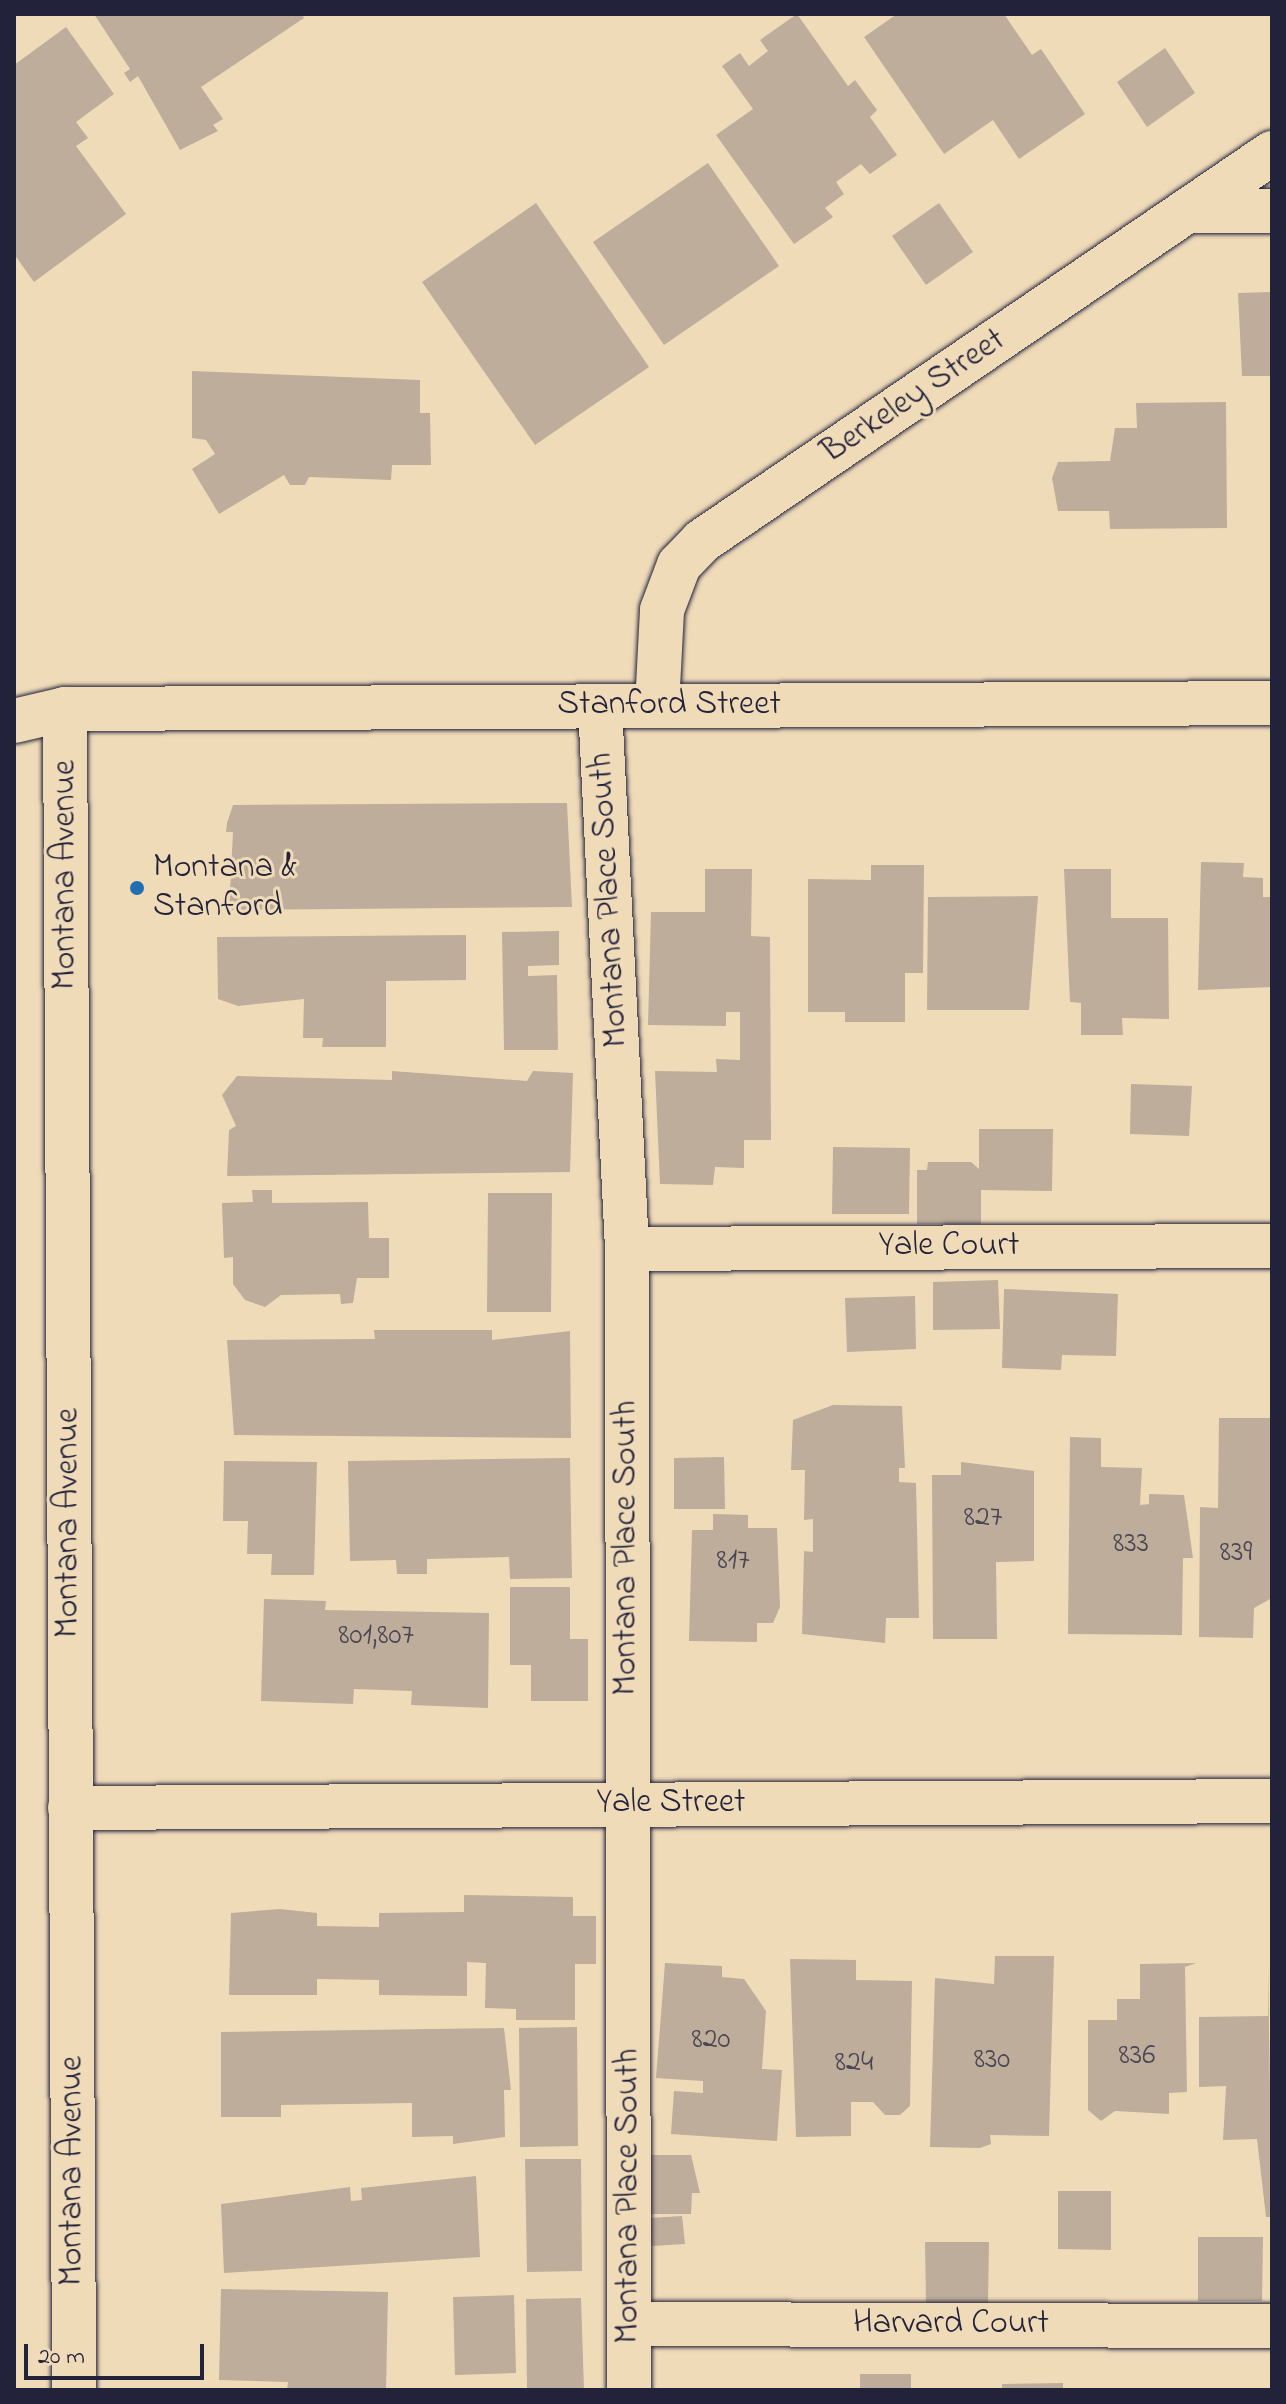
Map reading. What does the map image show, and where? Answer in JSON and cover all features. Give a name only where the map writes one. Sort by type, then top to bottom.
[{"type":"street","name":"Berkeley Street","points":[[657,706],[662,610],[679,565],[702,541],[1272,153]]},
{"type":"street","points":[[1189,211],[1272,211]]},
{"type":"street","name":"Stanford Street","points":[[65,709],[1272,703]]},
{"type":"street","name":"Montana Place South","points":[[600,706],[627,1249],[629,2390]]},
{"type":"street","name":"Montana Avenue","points":[[14,721],[65,709],[74,2390]]},
{"type":"street","name":"Yale Court","points":[[627,1249],[1272,1246]]},
{"type":"street","name":"Yale Street","points":[[70,1808],[1272,1801]]},
{"type":"street","name":"Harvard Court","points":[[629,2324],[1272,2326]]},
{"type":"building","points":[[94,14],[302,14],[304,18],[201,87],[223,119],[213,125],[218,131],[180,150],[138,76],[130,82],[124,73],[130,69]]},
{"type":"building","points":[[797,14],[848,86],[855,80],[877,110],[870,117],[897,155],[870,174],[861,164],[836,182],[844,194],[825,208],[833,217],[794,244],[716,135],[753,109],[722,66],[740,53],[749,66],[768,51],[760,40]]},
{"type":"building","points":[[897,14],[1004,14],[1032,55],[1041,49],[1085,114],[1019,159],[993,120],[944,154],[864,37]]},
{"type":"building","points":[[66,27],[114,94],[76,122],[88,138],[76,146],[126,214],[34,282],[14,254],[14,65]]},
{"type":"building","points":[[1165,48],[1195,93],[1147,127],[1117,82]]},
{"type":"building","points":[[708,163],[779,266],[664,345],[593,242]]},
{"type":"building","points":[[536,203],[649,367],[535,445],[422,282]]},
{"type":"building","points":[[939,203],[973,252],[926,285],[892,236]]},
{"type":"building","points":[[1272,292],[1272,376],[1242,376],[1238,293]]},
{"type":"building","points":[[192,371],[420,380],[420,413],[430,413],[431,465],[392,465],[391,480],[309,477],[305,485],[290,485],[284,475],[219,514],[192,469],[215,454],[206,440],[192,438]]},
{"type":"building","points":[[1226,402],[1227,528],[1110,529],[1109,511],[1058,511],[1052,478],[1058,462],[1110,461],[1115,428],[1137,428],[1136,403]]},
{"type":"building","points":[[567,803],[572,907],[229,910],[233,832],[226,832],[233,805]]},
{"type":"building","points":[[1201,862],[1244,863],[1243,877],[1263,878],[1263,897],[1272,897],[1272,987],[1198,990]]},
{"type":"building","points":[[871,865],[924,865],[923,973],[905,973],[905,1022],[845,1022],[845,1012],[808,1012],[808,879],[871,880]]},
{"type":"building","points":[[705,869],[752,869],[751,936],[770,937],[771,1140],[744,1140],[744,1168],[715,1167],[713,1185],[660,1184],[655,1071],[717,1072],[716,1059],[740,1060],[740,1012],[726,1012],[726,1026],[648,1025],[651,912],[705,912]]},
{"type":"building","points":[[1064,869],[1111,869],[1111,918],[1168,918],[1169,1019],[1122,1018],[1123,1035],[1081,1035],[1081,1003],[1070,1002]]},
{"type":"building","points":[[1038,896],[1029,1010],[927,1010],[928,897]]},
{"type":"building","points":[[559,931],[559,965],[528,966],[528,976],[557,975],[558,1050],[504,1050],[502,932]]},
{"type":"building","points":[[466,935],[466,980],[386,981],[386,1047],[322,1047],[323,1038],[303,1038],[304,999],[238,1006],[218,999],[217,937]]},
{"type":"building","points":[[392,1071],[527,1081],[533,1071],[573,1073],[570,1172],[227,1176],[229,1130],[236,1126],[222,1095],[237,1076],[392,1080]]},
{"type":"building","points":[[1131,1084],[1192,1086],[1189,1136],[1130,1134]]},
{"type":"building","points":[[979,1129],[1053,1129],[1052,1191],[981,1190],[981,1224],[917,1224],[917,1170],[927,1170],[928,1162],[971,1162],[979,1169]]},
{"type":"building","points":[[833,1147],[910,1148],[909,1214],[832,1214]]},
{"type":"building","points":[[252,1190],[272,1190],[272,1203],[368,1202],[369,1238],[389,1238],[389,1278],[357,1278],[353,1303],[341,1304],[340,1294],[281,1295],[265,1307],[245,1300],[233,1284],[233,1257],[224,1258],[222,1203],[253,1202]]},
{"type":"building","points":[[488,1193],[552,1193],[551,1312],[487,1312]]},
{"type":"building","points":[[998,1280],[1000,1329],[933,1330],[933,1282]]},
{"type":"building","points":[[1004,1289],[1118,1294],[1116,1356],[1062,1355],[1061,1370],[1002,1368]]},
{"type":"building","points":[[915,1296],[916,1349],[847,1352],[845,1298]]},
{"type":"building","points":[[374,1330],[492,1330],[492,1340],[570,1331],[571,1438],[234,1435],[227,1340],[375,1339]]},
{"type":"building","points":[[833,1405],[902,1406],[905,1468],[899,1468],[899,1482],[916,1483],[919,1618],[886,1618],[885,1643],[802,1634],[804,1551],[813,1552],[813,1519],[804,1520],[805,1470],[791,1470],[793,1420]]},
{"type":"building","points":[[1219,1418],[1272,1418],[1272,1598],[1254,1608],[1253,1638],[1199,1637],[1200,1507],[1218,1508]]},
{"type":"building","points":[[1070,1437],[1101,1438],[1101,1467],[1142,1468],[1140,1505],[1149,1504],[1149,1494],[1184,1495],[1193,1558],[1183,1558],[1182,1635],[1068,1634]]},
{"type":"building","points":[[724,1457],[725,1509],[674,1509],[674,1458]]},
{"type":"building","points":[[570,1458],[572,1578],[510,1579],[509,1557],[427,1559],[427,1574],[397,1574],[396,1560],[350,1561],[348,1461]]},
{"type":"building","points":[[224,1461],[317,1462],[314,1575],[271,1575],[272,1554],[247,1554],[248,1521],[223,1521]]},
{"type":"building","points":[[961,1462],[1034,1471],[1034,1561],[996,1562],[997,1639],[933,1639],[932,1475],[961,1475]]},
{"type":"building","points":[[713,1514],[748,1515],[748,1528],[777,1528],[780,1607],[773,1623],[757,1623],[757,1642],[689,1641],[692,1530],[713,1530]]},
{"type":"building","points":[[510,1587],[570,1587],[570,1639],[588,1639],[588,1701],[531,1701],[531,1665],[510,1665]]},
{"type":"building","points":[[264,1599],[326,1601],[325,1610],[489,1613],[488,1708],[411,1705],[412,1691],[354,1689],[353,1704],[261,1701]]},
{"type":"building","points":[[464,1895],[573,1897],[573,1916],[596,1916],[596,1964],[575,1964],[575,2020],[516,2020],[516,2009],[485,2008],[486,1963],[467,1962],[467,1996],[379,1995],[379,1980],[317,1979],[317,1995],[229,1995],[231,1913],[280,1909],[317,1913],[317,1926],[379,1927],[379,1913],[464,1912]]},
{"type":"building","points":[[995,1956],[1054,1956],[1049,2136],[990,2135],[991,2144],[980,2148],[930,2147],[935,1978],[994,1984]]},
{"type":"building","points":[[790,1959],[856,1960],[856,1980],[912,1981],[910,2106],[900,2115],[885,2115],[873,2102],[851,2102],[851,2136],[796,2137]]},
{"type":"building","points":[[665,1963],[722,1966],[722,1977],[744,1979],[766,2011],[762,2069],[782,2070],[777,2141],[671,2134],[674,2091],[703,2093],[703,2081],[656,2078]]},
{"type":"building","points":[[1196,1963],[1185,1967],[1187,2092],[1169,2093],[1169,2114],[1115,2111],[1101,2121],[1088,2110],[1088,2020],[1117,2020],[1117,1999],[1140,1999],[1140,1964]]},
{"type":"building","points":[[1268,1964],[1272,2217],[1266,2217],[1257,2139],[1223,2140],[1226,2086],[1199,2087],[1199,2017],[1268,2016]]},
{"type":"building","points":[[577,2027],[578,2146],[520,2147],[519,2028]]},
{"type":"building","points":[[504,2028],[511,2090],[504,2090],[505,2137],[453,2144],[453,2136],[412,2137],[412,2103],[281,2105],[281,2117],[221,2117],[221,2032]]},
{"type":"building","points":[[640,2155],[691,2155],[700,2193],[692,2193],[691,2214],[640,2214]]},
{"type":"building","points":[[525,2159],[581,2159],[582,2271],[527,2272]]},
{"type":"building","points":[[476,2176],[480,2257],[224,2273],[221,2204],[350,2187],[351,2201],[362,2200],[361,2188]]},
{"type":"building","points":[[1058,2191],[1111,2191],[1111,2250],[1058,2249]]},
{"type":"building","points":[[682,2216],[685,2244],[652,2246],[650,2218]]},
{"type":"building","points":[[1198,2237],[1263,2237],[1262,2301],[1198,2301]]},
{"type":"building","points":[[925,2242],[989,2242],[988,2305],[926,2306]]},
{"type":"building","points":[[221,2289],[388,2292],[386,2390],[287,2390],[288,2382],[219,2380]]},
{"type":"building","points":[[514,2295],[516,2373],[455,2375],[453,2297]]},
{"type":"building","points":[[581,2298],[584,2390],[527,2390],[526,2299]]},
{"type":"building","points":[[860,2374],[911,2374],[911,2390],[860,2390]]},
{"type":"building","points":[[1063,2383],[1063,2390],[1002,2390],[1002,2384]]},
{"type":"place","name":"Montana & Stanford","points":[[137,888]]}]
